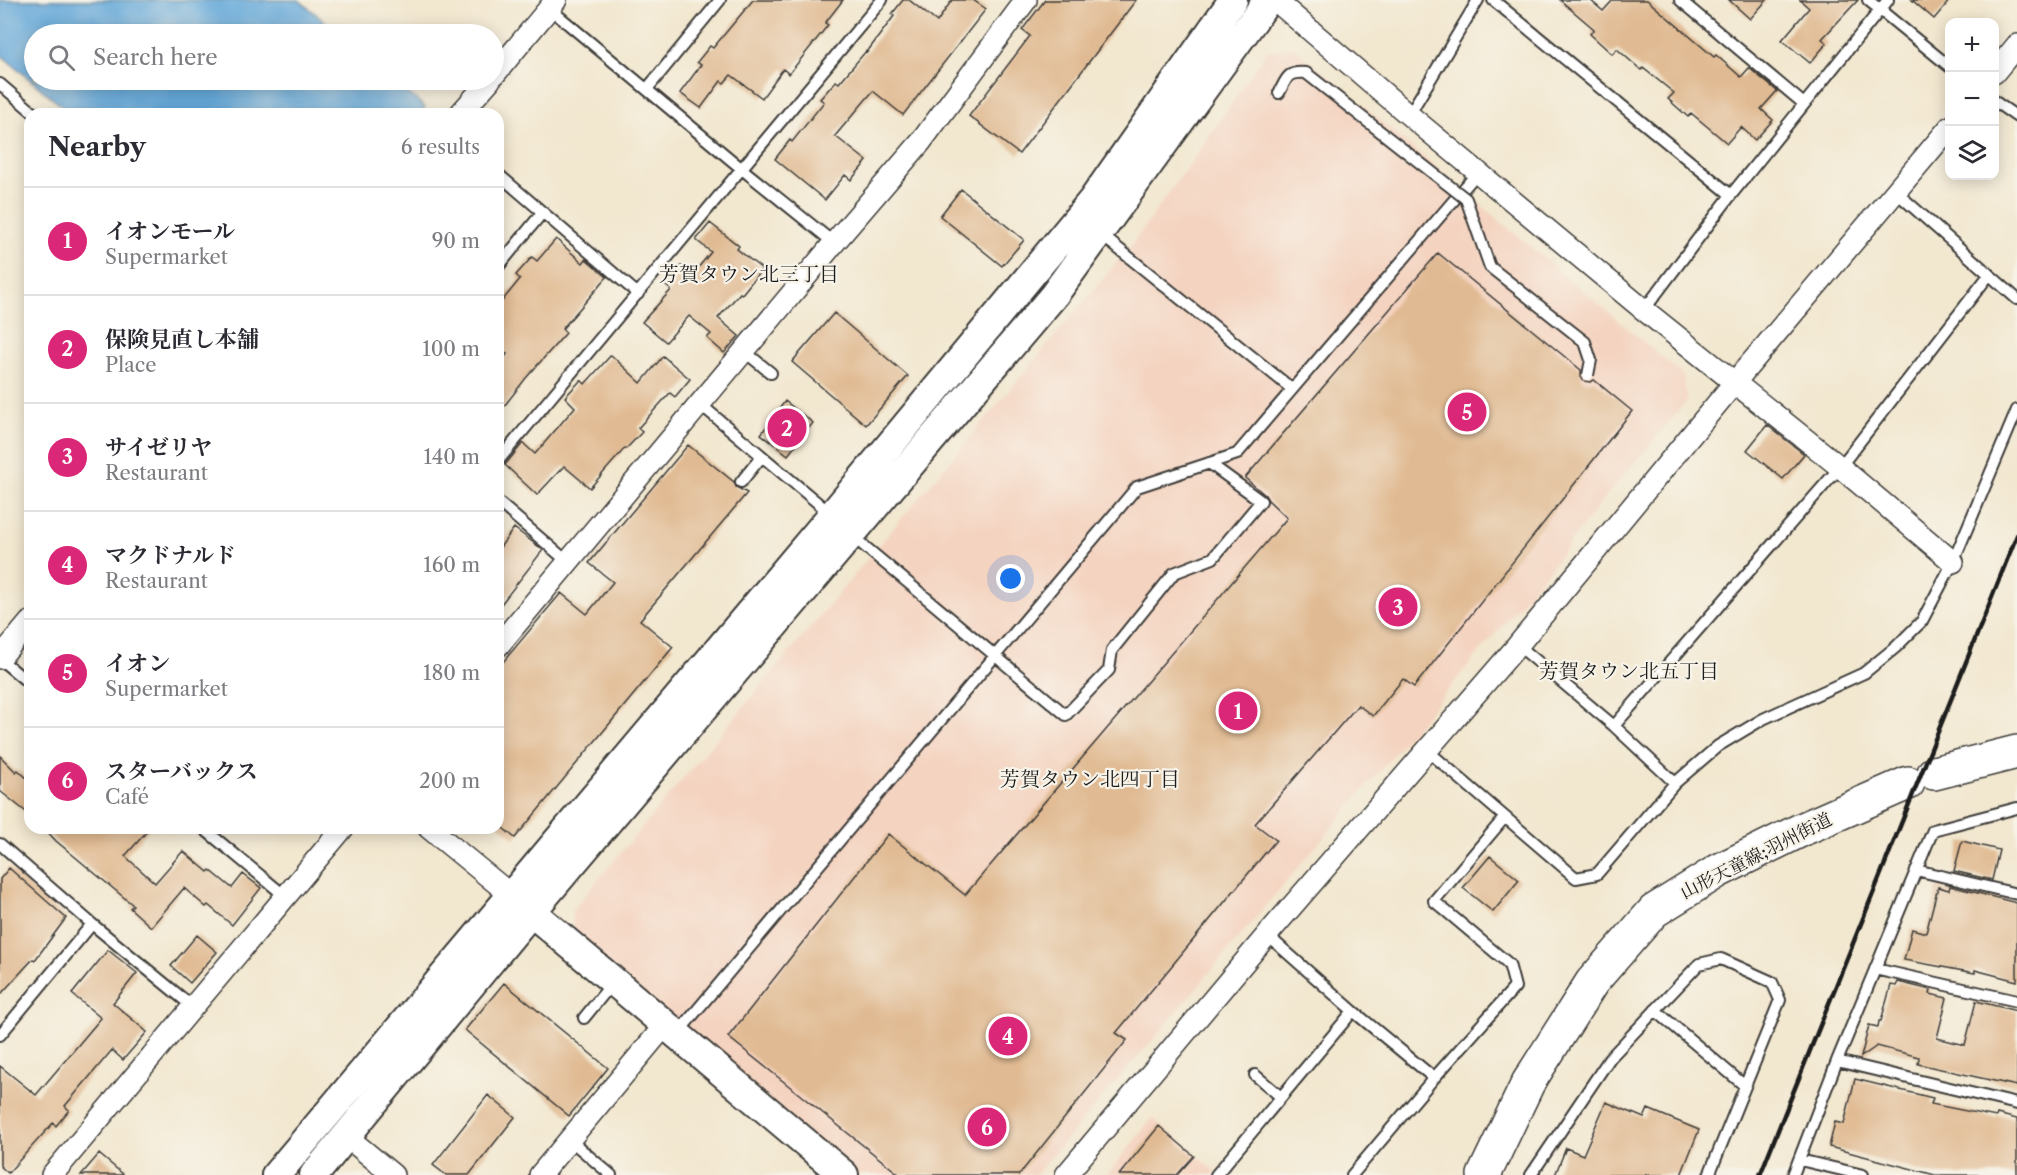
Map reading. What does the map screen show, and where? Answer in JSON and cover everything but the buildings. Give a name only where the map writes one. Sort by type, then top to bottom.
[{"type":"main road","name":"山形天童線;羽州街道","points":[[1484,1175],[1528,1083],[1592,982],[1654,910],[1718,872],[1803,829],[1909,783],[2017,752]]},
{"type":"street","points":[[504,639],[920,143],[1026,0]]},
{"type":"street","points":[[842,525],[1092,201],[1233,0]]},
{"type":"street","points":[[276,1175],[521,904],[842,525],[1054,295],[1268,0]]},
{"type":"street","points":[[1275,0],[1409,115],[1644,310],[1840,466],[1953,562]]},
{"type":"street","points":[[504,63],[553,4]]},
{"type":"street","points":[[1996,72],[2017,45]]},
{"type":"street","points":[[465,108],[481,90]]},
{"type":"street","points":[[1066,1175],[1267,935],[1428,752],[1945,133]]},
{"type":"street","points":[[0,658],[24,629]]},
{"type":"street","points":[[52,1175],[338,834]]},
{"type":"street","points":[[436,834],[844,1175]]},
{"type":"street","points":[[314,1175],[521,904]]},
{"type":"street","points":[[540,1175],[671,1029]]},
{"type":"street","points":[[346,1136],[393,1175]]},
{"type":"lane","points":[[647,89],[720,0]]},
{"type":"lane","points":[[1409,115],[1478,0]]},
{"type":"lane","points":[[1493,0],[1731,195]]},
{"type":"lane","points":[[1680,0],[1804,104]]},
{"type":"lane","points":[[1868,0],[1945,63]]},
{"type":"lane","points":[[1644,310],[1731,195],[1888,0]]},
{"type":"lane","points":[[504,454],[742,169],[878,1]]},
{"type":"lane","points":[[553,4],[647,89],[834,243]]},
{"type":"lane","points":[[1279,93],[1289,74],[1306,73],[1466,199],[1490,267],[1585,342],[1591,360],[1588,375]]},
{"type":"lane","points":[[0,84],[28,108]]},
{"type":"lane","points":[[1999,104],[2017,117]]},
{"type":"lane","points":[[671,1029],[996,655],[1137,487],[1237,454],[1478,172]]},
{"type":"lane","points":[[504,179],[638,294]]},
{"type":"lane","points":[[1896,192],[2017,299]]},
{"type":"lane","points":[[504,260],[542,213]]},
{"type":"lane","points":[[1099,233],[1292,389]]},
{"type":"lane","points":[[1614,726],[1840,466],[1989,275]]},
{"type":"lane","points":[[744,351],[771,373]]},
{"type":"lane","points":[[700,404],[1066,715],[1109,670],[1112,650],[1174,573],[1213,558],[1261,501],[1209,463]]},
{"type":"lane","points":[[1428,752],[1576,878],[1597,874],[1675,783],[1718,746],[1763,719],[1864,673],[1896,647],[1922,621],[1953,562],[2017,410]]},
{"type":"lane","points":[[741,482],[762,456]]},
{"type":"lane","points":[[504,507],[568,562]]},
{"type":"lane","points":[[1518,645],[1614,726],[1675,783]]},
{"type":"lane","points":[[0,658],[24,679]]},
{"type":"lane","points":[[1794,1175],[1837,1062],[1933,830],[2017,808]]},
{"type":"lane","points":[[1352,1175],[1515,987],[1509,964],[1434,901],[1505,817]]},
{"type":"lane","points":[[210,834],[285,896]]},
{"type":"lane","points":[[0,846],[193,1007]]},
{"type":"lane","points":[[1916,870],[2017,894]]},
{"type":"lane","points":[[0,1035],[92,924]]},
{"type":"lane","points":[[1267,935],[1434,1078]]},
{"type":"lane","points":[[1531,1175],[1610,1058],[1699,964],[1720,959],[1772,982],[1780,1000],[1709,1175]]},
{"type":"lane","points":[[1875,969],[2017,1001]]},
{"type":"lane","points":[[584,1018],[614,981]]},
{"type":"lane","points":[[1655,1010],[1745,1086]]},
{"type":"lane","points":[[1216,1175],[1353,1011]]},
{"type":"lane","points":[[1837,1062],[2017,1104]]},
{"type":"lane","points":[[1255,1075],[1281,1097]]},
{"type":"lane","points":[[570,1140],[611,1175]]},
{"type":"lane","points":[[1800,1160],[1863,1175]]},
{"type":"shaded area","points":[[1293,47],[1683,375],[1687,401],[1601,502],[1549,570],[1162,1029],[1035,1175],[856,1175],[574,937],[571,912],[1130,247],[1267,51]]},
{"type":"shaded area","points":[[1152,1118],[1216,1172],[1213,1175],[1107,1175]]},
{"type":"water","points":[[0,0],[299,0],[328,24],[24,24],[24,74],[0,54]]},
{"type":"water","points":[[43,90],[405,90],[425,107],[424,108],[64,108]]},
{"type":"railway","points":[[1760,1175],[2017,535]]},
{"type":"place","name":"イオン","points":[[1467,412]]},
{"type":"place","name":"保険見直し本舗","points":[[787,428]]},
{"type":"place","name":"サイゼリヤ","points":[[1398,607]]},
{"type":"place","name":"イオンモール","points":[[1238,711]]},
{"type":"place","name":"マクドナルド","points":[[1008,1036]]},
{"type":"place","name":"スターバックス","points":[[987,1127]]},
{"type":"district","name":"芳賀タウン北三丁目","points":[[749,274]]},
{"type":"district","name":"芳賀タウン北五丁目","points":[[1629,671]]},
{"type":"district","name":"芳賀タウン北四丁目","points":[[1090,779]]}]
